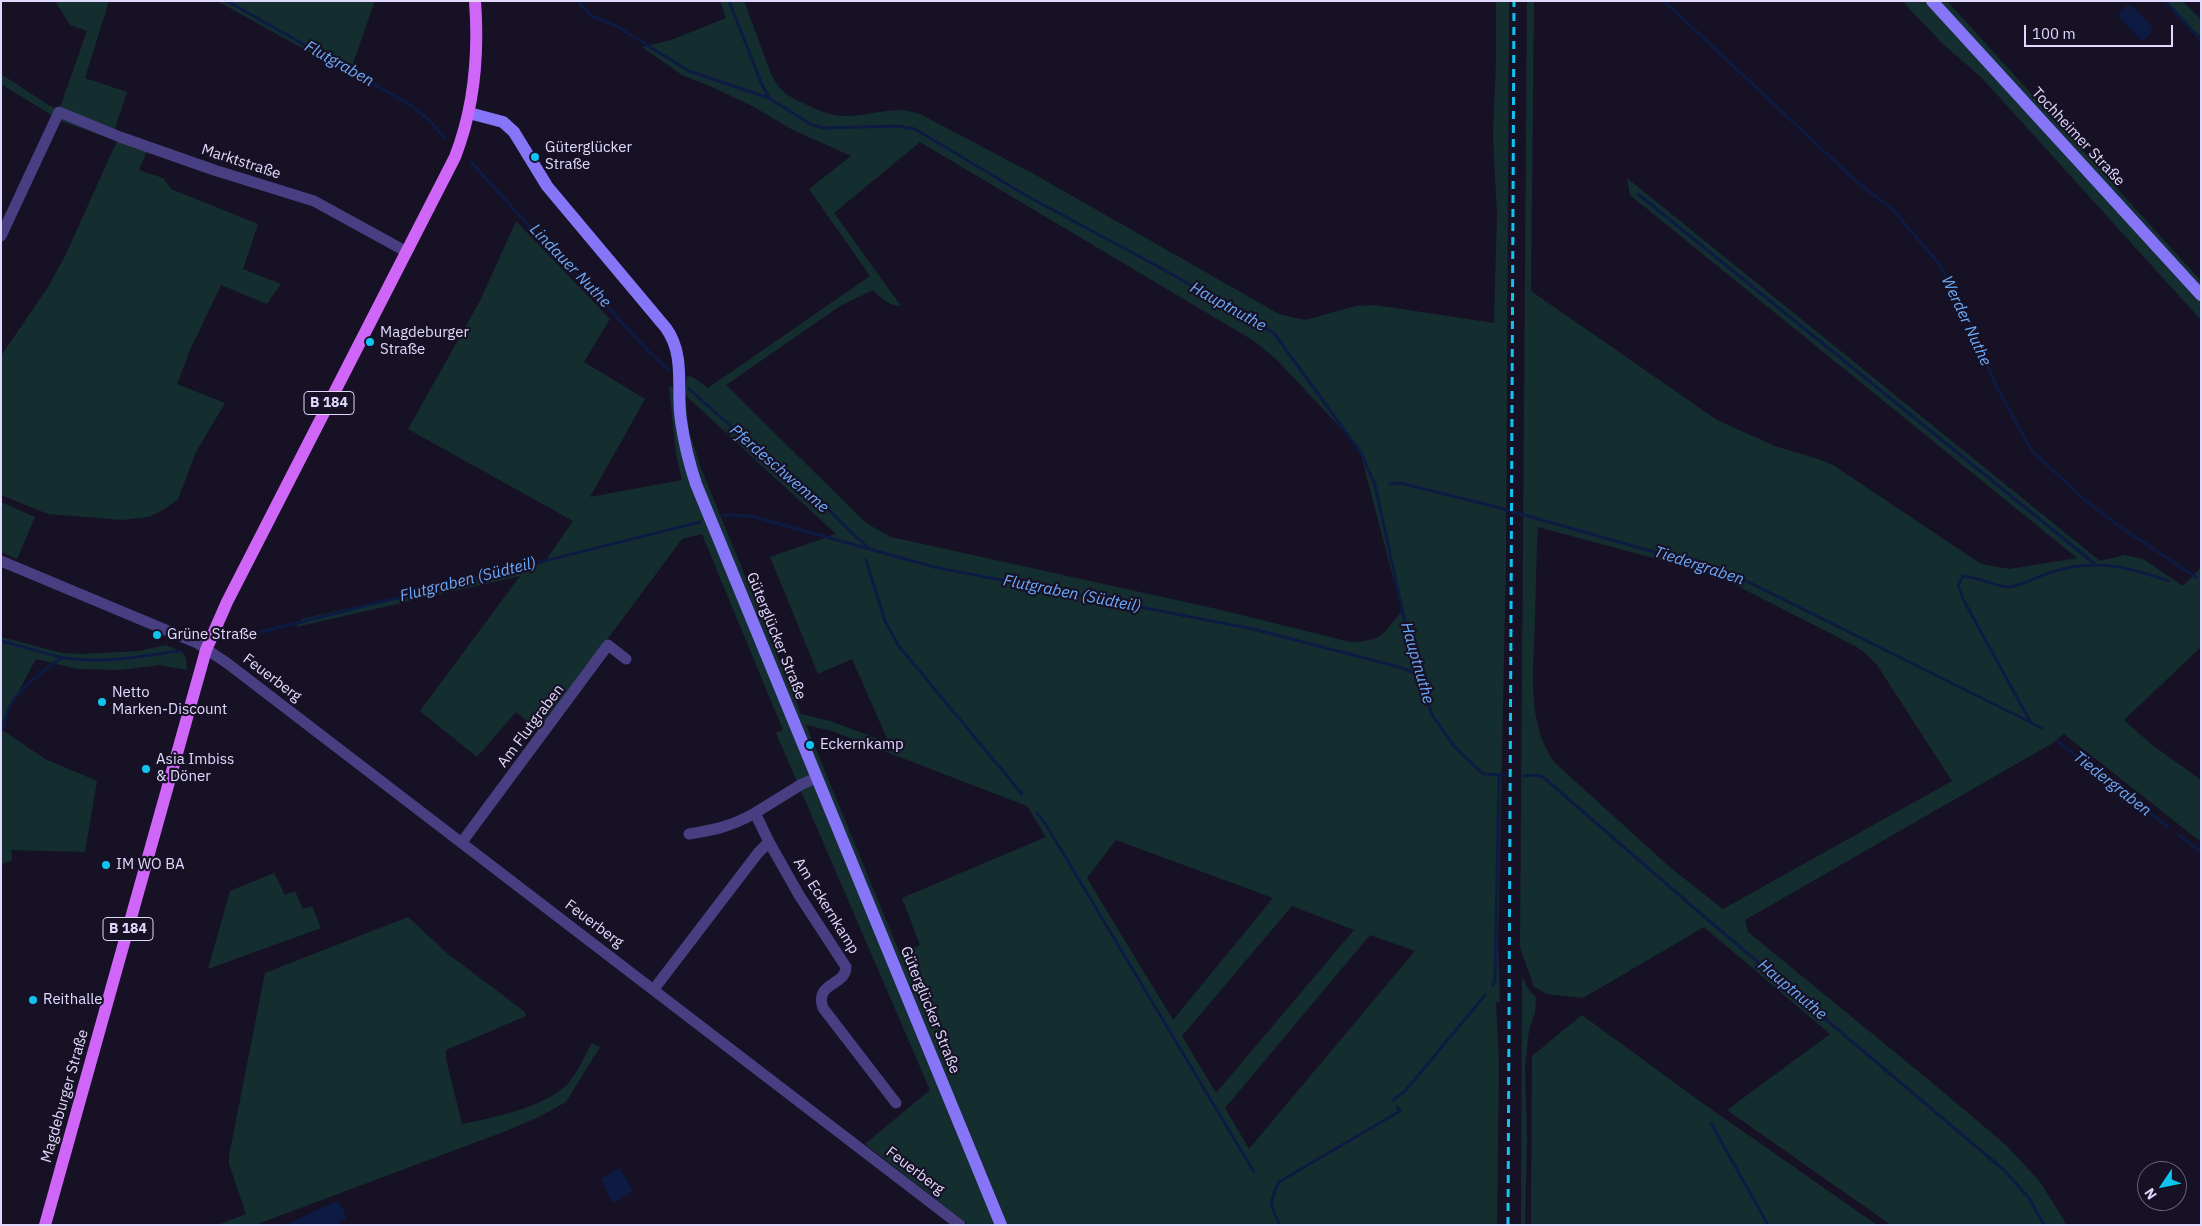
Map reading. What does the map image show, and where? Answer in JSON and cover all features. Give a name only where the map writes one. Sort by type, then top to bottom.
[{"type":"main road","name":"Magdeburger Straße","points":[[45,1225],[206,650],[227,602],[455,157],[469,113],[476,67],[477,28],[475,1]]},
{"type":"street","name":"Tochheimer Straße","points":[[1932,1],[2201,294]]},
{"type":"street","name":"Marktstraße","points":[[1,236],[59,112],[120,137],[214,170],[314,201],[407,252]]},
{"type":"street","name":"Güterglücker Straße","points":[[469,113],[502,122],[514,132],[547,186],[672,337],[678,350],[679,402],[687,452],[696,484],[1001,1225]]},
{"type":"street","points":[[1,561],[197,643],[206,650]]},
{"type":"street","name":"Am Flutgraben","points":[[462,842],[608,645],[626,659]]},
{"type":"street","name":"Feuerberg","points":[[206,650],[235,669],[462,842],[960,1225]]},
{"type":"street","points":[[689,834],[734,825],[802,784],[816,778]]},
{"type":"street","name":"Am Eckernkamp","points":[[755,813],[799,896],[846,967],[846,972],[843,976],[824,991],[820,1001],[823,1008],[896,1103]]},
{"type":"street","points":[[654,989],[758,853],[769,842]]},
{"type":"green space","points":[[55,1],[109,1],[85,78],[127,92],[114,131],[147,151],[139,170],[163,178],[171,189],[258,224],[243,269],[281,284],[267,304],[221,285],[190,350],[177,384],[225,403],[196,452],[178,499],[165,509],[149,517],[122,520],[48,514],[1,495],[1,356],[48,287],[66,254],[117,141],[61,121],[1,84],[1,74],[59,110],[87,31],[70,25]]},
{"type":"green space","points":[[217,1],[375,1],[352,66],[347,73]]},
{"type":"green space","points":[[720,1],[744,1],[771,74],[781,89],[794,99],[819,110],[840,116],[856,116],[893,110],[922,115],[1032,173],[1279,314],[1305,320],[1356,306],[1375,305],[1494,323],[1497,213],[1493,135],[1496,1],[1509,1],[1506,560],[1498,946],[1500,1002],[1496,1002],[1499,1063],[1497,1225],[969,1225],[865,1144],[930,1090],[776,733],[783,730],[702,534],[682,539],[539,731],[516,712],[477,757],[420,711],[520,576],[296,627],[302,619],[544,563],[573,521],[408,429],[480,301],[516,221],[610,319],[584,362],[645,399],[590,497],[682,480],[676,454],[669,386],[685,394],[687,376],[693,377],[708,388],[870,276],[809,189],[851,156],[793,130],[754,107],[682,75],[642,47],[671,40],[726,18]],"holes":[[[920,142],[1254,341],[1277,360],[1354,442],[1361,455],[1402,611],[1390,626],[1376,638],[1350,642],[1217,609],[891,537],[866,523],[726,385],[840,306],[873,290],[882,299],[901,306],[834,213]],[[685,395],[836,534],[770,557],[818,674],[852,659],[889,743],[830,721],[801,714],[701,468],[689,431]],[[806,725],[832,731],[1027,806],[1046,837],[902,898],[920,945],[900,954]],[[1116,840],[1273,898],[1173,1020],[1087,878]],[[1292,906],[1354,930],[1216,1093],[1182,1036]],[[1370,935],[1415,951],[1249,1149],[1225,1108]]]},
{"type":"green space","points":[[1527,1],[1534,1],[1531,291],[1717,420],[1775,446],[1833,465],[1981,564],[2010,569],[2077,558],[1630,195],[1627,178],[2100,561],[2124,555],[2143,559],[2183,586],[2201,567],[2201,647],[2124,720],[2151,744],[2201,780],[2201,842],[2064,734],[2051,744],[1745,920],[1748,932],[2007,1146],[2040,1182],[2067,1225],[1891,1225],[1727,1110],[1830,1034],[1704,927],[1583,998],[1547,994],[1534,987],[1520,947]],"holes":[[[1538,527],[1716,575],[1864,652],[1877,665],[1952,781],[1723,909],[1672,869],[1555,763],[1545,747],[1539,730],[1533,694]]]},
{"type":"green space","points":[[1902,1],[1947,1],[2201,281],[2201,320],[1981,77],[1944,45]]},
{"type":"green space","points":[[2164,1],[2182,1],[2201,19],[2201,37]]},
{"type":"green space","points":[[1,502],[35,517],[17,559],[1,552]]},
{"type":"green space","points":[[1,637],[62,653],[83,654],[139,651],[166,645],[182,652],[186,658],[187,670],[160,665],[120,670],[78,669],[36,659],[1,724]]},
{"type":"green space","points":[[1,729],[45,759],[97,781],[85,852],[11,850],[12,860],[1,865]]},
{"type":"green space","points":[[274,873],[285,895],[295,891],[303,909],[312,906],[321,928],[208,969],[230,891]]},
{"type":"green space","points":[[408,917],[448,954],[524,1011],[526,1016],[446,1050],[446,1059],[462,1124],[521,1110],[550,1097],[571,1080],[592,1043],[600,1047],[566,1102],[539,1117],[506,1131],[255,1225],[217,1225],[246,1214],[229,1164],[229,1156],[265,973]]},
{"type":"green space","points":[[1522,977],[1529,990],[1536,997],[1535,1013],[1529,1030],[1525,1067],[1527,1138],[1525,1225],[1521,1225]]},
{"type":"green space","points":[[1582,1015],[1701,1102],[1877,1225],[1531,1225],[1532,1056]]},
{"type":"water","points":[[2126,6],[2132,6],[2152,26],[2146,38],[2141,40],[2120,19],[2120,12]]},
{"type":"water","points":[[618,1169],[621,1170],[633,1191],[612,1202],[601,1179]]},
{"type":"water","points":[[336,1201],[343,1209],[346,1219],[336,1225],[286,1225]]},
{"type":"waterway","name":"Flutgraben","points":[[227,1],[409,104],[428,119],[445,138]]},
{"type":"waterway","name":"Hauptnuthe","points":[[578,1],[590,15],[618,27],[689,71],[769,98],[812,125],[825,128],[897,126],[915,129],[1027,196],[1159,267],[1274,333],[1361,453],[1375,485],[1406,627],[1420,661],[1420,677],[1432,715],[1454,746],[1483,774],[1505,775]]},
{"type":"waterway","points":[[729,1],[762,85],[769,97]]},
{"type":"waterway","name":"Werder Nuthe","points":[[1664,1],[1858,183],[1892,209],[1940,265],[1966,314],[1995,384],[2032,451],[2085,500],[2122,528],[2196,577]]},
{"type":"waterway","points":[[2166,1],[2201,41]]},
{"type":"waterway","name":"Lindauer Nuthe","points":[[471,162],[531,228],[594,292],[650,353],[669,370]]},
{"type":"waterway","points":[[1638,194],[2095,564]]},
{"type":"waterway","name":"Pferdeschwemme","points":[[689,389],[823,505],[869,548]]},
{"type":"waterway","name":"Tiedergraben","points":[[1390,484],[1400,483],[1489,505],[1732,574],[2042,728]]},
{"type":"waterway","name":"Flutgraben (Südteil)","points":[[723,515],[751,516],[934,567],[1253,629],[1399,667],[1419,677]]},
{"type":"waterway","name":"Flutgraben (Südteil)","points":[[237,638],[700,522]]},
{"type":"waterway","points":[[866,560],[885,621],[898,645],[1022,794]]},
{"type":"waterway","points":[[2031,723],[1963,599],[1958,585],[1963,576],[2012,587],[2068,568],[2097,565],[2125,568],[2169,581]]},
{"type":"waterway","name":"Flutgraben (Südteil)","points":[[1,641],[79,660],[122,659],[180,651]]},
{"type":"waterway","points":[[1,732],[8,709],[16,696],[35,678],[62,658]]},
{"type":"waterway","name":"Tiedergraben","points":[[2057,741],[2168,827]]},
{"type":"waterway","points":[[1493,985],[1495,981],[1499,775]]},
{"type":"waterway","name":"Hauptnuthe","points":[[1524,776],[1536,775],[1543,777],[1700,913],[2005,1171],[2029,1198],[2044,1225]]},
{"type":"waterway","points":[[1037,813],[1045,823],[1254,1172]]},
{"type":"waterway","name":"Tiedergraben","points":[[2179,835],[2201,852]]},
{"type":"waterway","points":[[1393,1100],[1405,1091],[1485,995]]},
{"type":"waterway","points":[[1280,1225],[1272,1208],[1273,1194],[1279,1182],[1400,1111],[1397,1107]]},
{"type":"waterway","points":[[1711,1123],[1768,1225]]},
{"type":"railway","points":[[1508,1225],[1514,1]]},
{"type":"place","name":"Güterglücker Straße","points":[[535,157]]},
{"type":"place","name":"Magdeburger Straße","points":[[370,342]]},
{"type":"place","name":"Grüne Straße","points":[[157,635]]},
{"type":"place","name":"Netto Marken-Discount","points":[[102,702]]},
{"type":"place","name":"Eckernkamp","points":[[810,745]]},
{"type":"place","name":"Asia Imbiss & Döner","points":[[146,769]]},
{"type":"place","name":"IM WO BA","points":[[106,865]]},
{"type":"place","name":"Reithalle","points":[[33,1000]]}]
